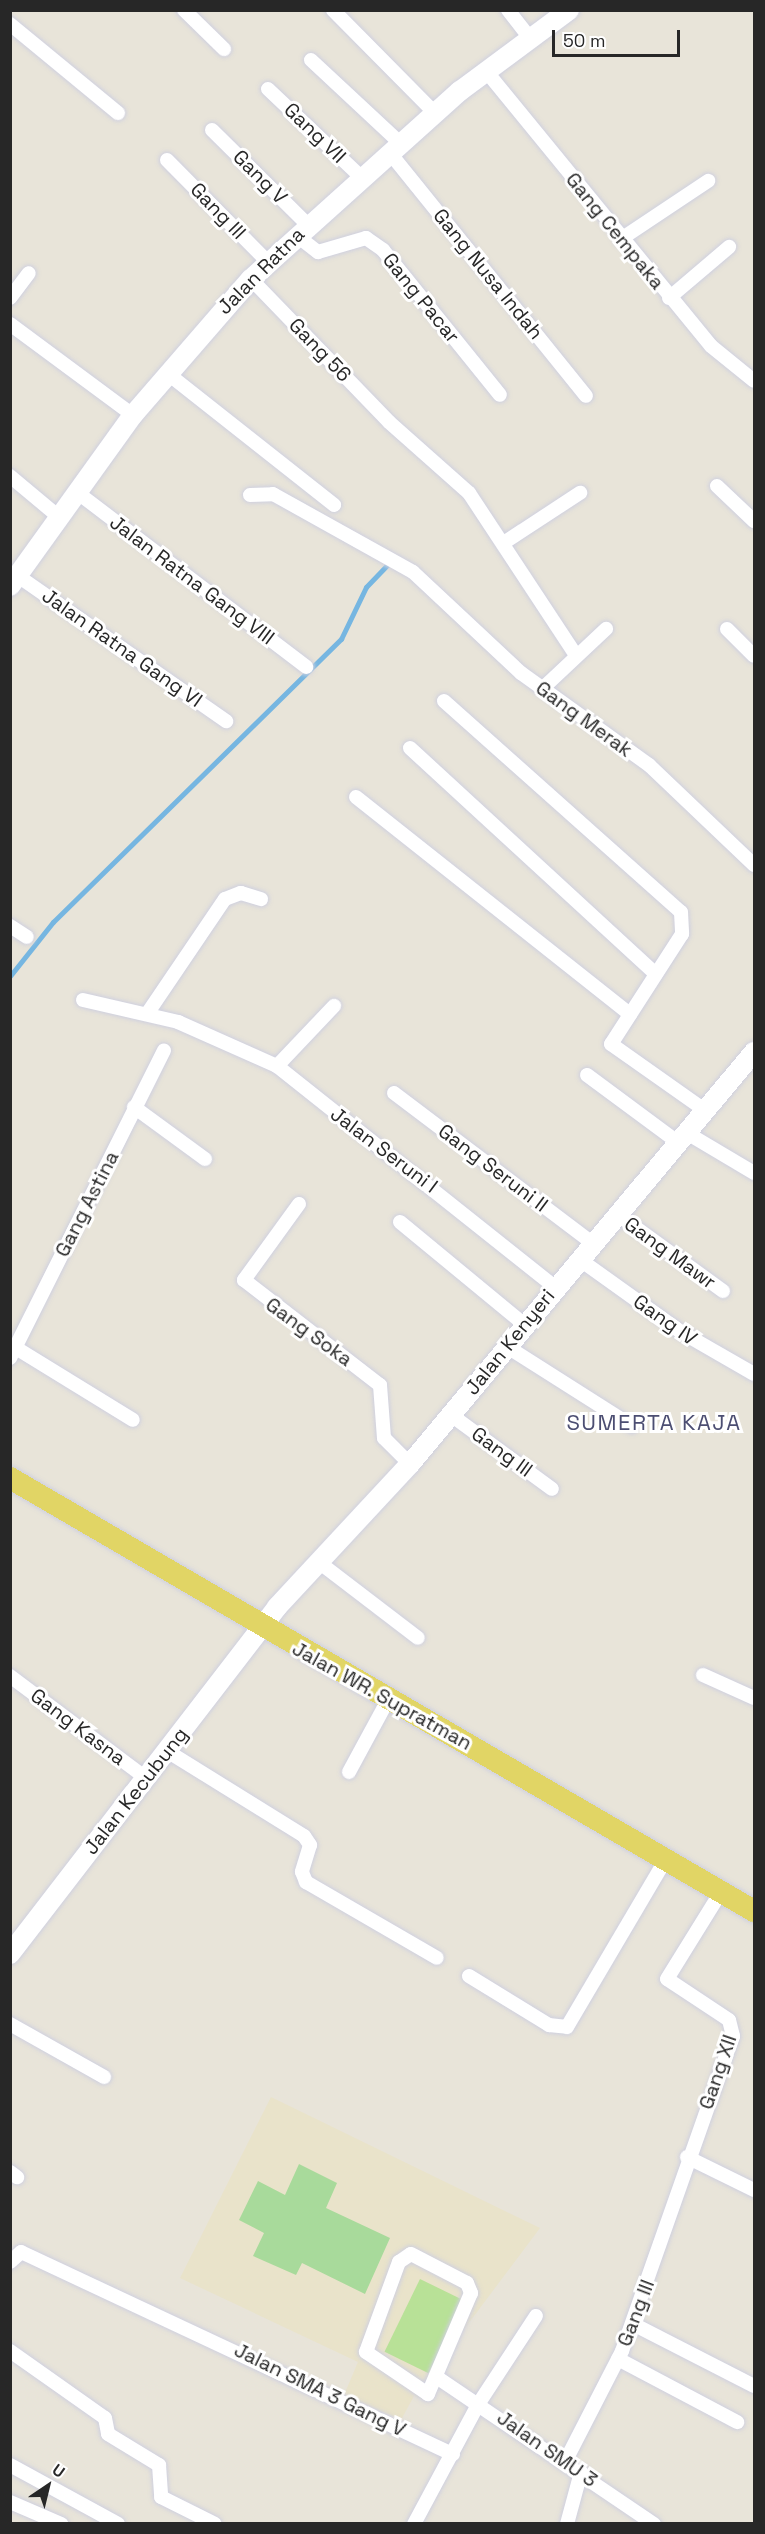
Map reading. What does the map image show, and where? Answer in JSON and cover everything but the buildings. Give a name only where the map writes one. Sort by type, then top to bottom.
[{"type":"main road","name":"Jalan WR. Supratman","points":[[10,1478],[262,1629],[754,1911]]},
{"type":"street","points":[[184,10],[224,49]]},
{"type":"street","points":[[333,10],[435,113]]},
{"type":"street","points":[[508,10],[531,39]]},
{"type":"street","name":"Jalan Ratna","points":[[14,581],[133,415],[167,373],[251,279],[302,230],[435,113],[486,71],[569,10]]},
{"type":"street","points":[[10,24],[118,113]]},
{"type":"street","name":"Gang Nusa Indah","points":[[311,60],[395,148],[586,396]]},
{"type":"street","name":"Gang Cempaka","points":[[486,71],[669,298],[711,346],[754,381]]},
{"type":"street","name":"Gang VII","points":[[268,89],[362,178]]},
{"type":"street","name":"Gang V","points":[[212,130],[302,230]]},
{"type":"street","name":"Gang III","points":[[167,160],[268,262]]},
{"type":"street","points":[[621,239],[708,181]]},
{"type":"street","name":"Gang Pacar","points":[[302,230],[318,252],[366,238],[383,250],[500,395]]},
{"type":"street","points":[[669,298],[729,247]]},
{"type":"street","points":[[10,298],[29,273]]},
{"type":"street","name":"Gang 56","points":[[251,279],[389,422],[469,493],[505,542],[576,655]]},
{"type":"street","points":[[10,324],[133,415]]},
{"type":"street","points":[[167,373],[334,504]]},
{"type":"street","points":[[10,476],[59,517]]},
{"type":"street","points":[[717,486],[754,520]]},
{"type":"street","name":"Jalan Ratna Gang VIII","points":[[78,493],[306,667]]},
{"type":"street","points":[[505,542],[580,493]]},
{"type":"street","name":"Gang Merak","points":[[250,495],[273,494],[413,572],[542,689],[649,765],[754,865]]},
{"type":"street","name":"Jalan Ratna Gang VI","points":[[14,581],[226,721]]},
{"type":"street","points":[[727,628],[754,656]]},
{"type":"street","points":[[542,689],[606,629]]},
{"type":"street","points":[[444,701],[681,912],[685,927],[611,1044],[706,1111]]},
{"type":"street","points":[[410,748],[656,974]]},
{"type":"street","points":[[356,797],[630,1014]]},
{"type":"street","points":[[147,1014],[225,899],[241,893],[261,900]]},
{"type":"street","points":[[10,926],[27,938]]},
{"type":"street","name":"Jalan Seruni I","points":[[83,1000],[147,1014],[220,1037],[277,1066],[555,1287]]},
{"type":"street","points":[[277,1066],[334,1006]]},
{"type":"street","name":"Gang Astina","points":[[13,1353],[164,1050]]},
{"type":"street","name":"Jalan Kenyeri","points":[[262,1629],[410,1464],[591,1242],[683,1138],[754,1052]]},
{"type":"street","points":[[587,1076],[652,1123],[754,1173]]},
{"type":"street","name":"Gang Seruni II","points":[[394,1093],[591,1242]]},
{"type":"street","points":[[134,1107],[205,1159]]},
{"type":"street","name":"Gang Soka","points":[[298,1204],[244,1280],[380,1384],[384,1438],[410,1464]]},
{"type":"street","name":"Gang Mawr","points":[[617,1214],[723,1291]]},
{"type":"street","points":[[400,1222],[525,1325]]},
{"type":"street","name":"Gang IV","points":[[579,1258],[681,1332],[754,1374]]},
{"type":"street","points":[[506,1346],[632,1426]]},
{"type":"street","points":[[13,1353],[133,1420]]},
{"type":"street","name":"Gang III","points":[[451,1415],[552,1489]]},
{"type":"street","points":[[320,1563],[418,1638]]},
{"type":"street","name":"Jalan Kecubung","points":[[10,1954],[262,1629]]},
{"type":"street","points":[[703,1675],[754,1698]]},
{"type":"street","name":"Gang Kasna","points":[[10,1676],[147,1778]]},
{"type":"street","points":[[350,1772],[388,1700]]},
{"type":"street","points":[[167,1751],[304,1836],[310,1845],[302,1872],[306,1882],[436,1958]]},
{"type":"street","points":[[469,1976],[549,2025],[567,2027],[666,1859]]},
{"type":"street","name":"Gang XII","points":[[687,2157],[734,2030],[724,2016],[667,1979],[721,1892]]},
{"type":"street","points":[[10,2024],[104,2077]]},
{"type":"street","points":[[687,2157],[754,2190]]},
{"type":"street","name":"Gang III","points":[[566,2460],[618,2359],[633,2324],[687,2157]]},
{"type":"street","name":"Jalan SMA 3 Gang V","points":[[10,2262],[21,2252],[187,2325],[453,2454]]},
{"type":"street","points":[[409,2254],[471,2289],[438,2378],[426,2394],[366,2352],[399,2262],[409,2254]]},
{"type":"street","points":[[414,2523],[453,2454],[478,2403],[536,2316]]},
{"type":"street","points":[[633,2324],[754,2386]]},
{"type":"street","points":[[10,2351],[105,2418],[108,2434],[159,2465],[161,2497],[215,2523]]},
{"type":"street","points":[[618,2359],[737,2422]]},
{"type":"street","name":"Jalan SMU 3","points":[[438,2378],[566,2460],[654,2523]]},
{"type":"street","points":[[10,2465],[118,2523]]},
{"type":"street","points":[[567,2523],[581,2472]]},
{"type":"street","points":[[10,2502],[61,2523]]},
{"type":"shaded area","points":[[271,2097],[540,2228],[450,2348],[422,2399],[414,2396],[401,2420],[344,2395],[358,2362],[180,2278]]},
{"type":"green space","points":[[299,2164],[337,2183],[326,2208],[390,2238],[365,2294],[302,2263],[296,2275],[253,2256],[264,2233],[239,2220],[258,2181],[285,2195]]},
{"type":"green space","points":[[420,2279],[464,2300],[429,2373],[384,2352]]},
{"type":"waterway","points":[[10,976],[53,922],[341,639],[366,587],[391,561]]},
{"type":"district","name":"SUMERTA KAJA","points":[[654,1423]]}]
